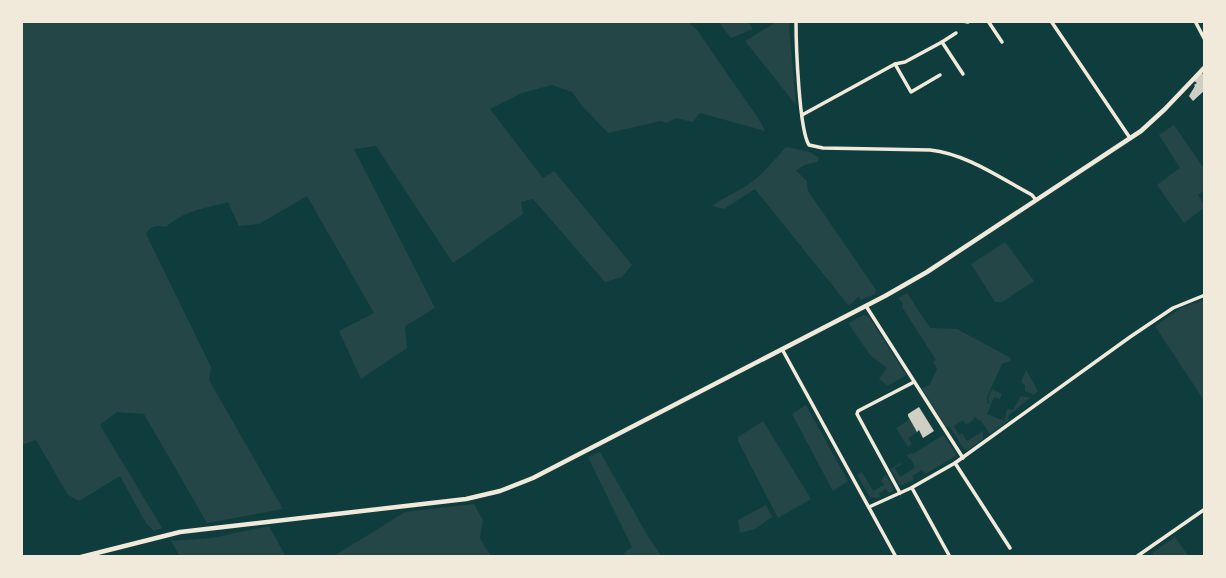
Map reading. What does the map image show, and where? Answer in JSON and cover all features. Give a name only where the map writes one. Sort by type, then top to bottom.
[{"type":"street","points":[[796,21],[802,115],[807,142],[812,146],[930,149],[943,152],[982,168],[1032,195],[1036,201]]},
{"type":"street","points":[[963,21],[970,21]]},
{"type":"street","points":[[988,21],[1002,42]]},
{"type":"street","points":[[1051,21],[1130,138]]},
{"type":"street","points":[[1195,21],[1205,40]]},
{"type":"street","points":[[802,115],[956,33]]},
{"type":"street","points":[[942,42],[963,74]]},
{"type":"street","points":[[895,64],[911,92],[940,75]]},
{"type":"street","points":[[81,557],[188,531],[455,500],[500,491],[545,472],[927,272],[1154,121],[1205,67]]},
{"type":"street","points":[[869,507],[955,464],[1130,337],[1173,308],[1205,295]]},
{"type":"street","points":[[866,306],[963,458]]},
{"type":"street","points":[[782,349],[896,557]]},
{"type":"street","points":[[900,493],[857,414],[858,411],[914,382]]},
{"type":"street","points":[[955,464],[1010,548]]},
{"type":"street","points":[[911,488],[950,557]]},
{"type":"street","points":[[1136,557],[1205,509]]},
{"type":"shaded area","points":[[21,21],[687,21],[697,30],[765,131],[700,113],[693,122],[676,118],[667,123],[661,121],[608,133],[572,92],[552,85],[522,93],[490,109],[543,178],[554,171],[632,265],[622,277],[605,282],[533,199],[521,202],[523,214],[453,263],[376,146],[354,149],[435,308],[405,326],[407,348],[361,379],[339,331],[374,313],[307,196],[259,224],[239,226],[228,202],[188,213],[166,227],[152,228],[146,234],[211,367],[209,380],[283,509],[207,523],[144,414],[117,412],[100,425],[162,528],[154,531],[146,523],[120,476],[79,501],[68,495],[36,440],[21,445]]},
{"type":"shaded area","points":[[718,21],[747,21],[753,29],[731,38]]},
{"type":"shaded area","points":[[778,21],[790,21],[796,105],[745,41]]},
{"type":"shaded area","points":[[1174,125],[1205,170],[1205,189],[1198,195],[1205,207],[1184,223],[1157,185],[1180,168],[1159,135]]},
{"type":"shaded area","points":[[786,147],[810,152],[819,158],[817,162],[804,165],[796,171],[807,181],[808,191],[876,290],[875,294],[860,300],[859,296],[849,306],[755,189],[724,209],[712,206],[752,182]]},
{"type":"shaded area","points":[[1005,242],[1034,281],[1002,302],[995,302],[971,264]]},
{"type":"shaded area","points":[[907,293],[930,328],[957,329],[1011,358],[1002,364],[987,397],[990,405],[988,398],[992,389],[1002,394],[1000,399],[994,397],[987,414],[1004,421],[1007,409],[1013,410],[1021,396],[1030,398],[1008,416],[1009,420],[990,434],[981,421],[974,417],[966,425],[963,420],[954,426],[959,435],[962,433],[967,441],[983,431],[983,439],[968,450],[964,449],[949,426],[946,427],[922,389],[930,384],[937,369],[933,362],[936,360],[898,298]]},
{"type":"shaded area","points":[[1205,300],[1205,402],[1155,326],[1181,308]]},
{"type":"shaded area","points":[[864,315],[869,317],[906,375],[888,386],[879,379],[887,368],[871,356],[848,323]]},
{"type":"shaded area","points":[[1026,370],[1038,391],[1034,395],[1025,391],[1025,385],[1021,382]]},
{"type":"shaded area","points":[[806,405],[848,481],[833,491],[792,414]]},
{"type":"shaded area","points":[[910,419],[918,432],[908,438],[912,444],[908,447],[896,428]]},
{"type":"shaded area","points":[[763,421],[811,499],[778,518],[738,441],[738,437]]},
{"type":"shaded area","points":[[943,435],[956,456],[925,474],[922,470],[912,476],[914,479],[900,485],[890,469],[901,463],[895,468],[900,477],[915,468],[907,455]]},
{"type":"shaded area","points":[[600,452],[662,557],[625,557],[624,553],[632,547],[588,457]]},
{"type":"shaded area","points":[[862,472],[873,491],[884,485],[881,480],[886,475],[893,491],[889,493],[886,489],[879,493],[878,498],[870,497],[857,475]]},
{"type":"shaded area","points":[[474,504],[483,520],[480,538],[491,557],[334,556],[405,512]]},
{"type":"shaded area","points":[[766,505],[772,517],[755,529],[740,533],[738,520]]},
{"type":"shaded area","points":[[269,526],[286,557],[180,557],[171,541],[212,538]]},
{"type":"shaded area","points":[[1175,537],[1189,557],[1155,557],[1152,553]]},
{"type":"building","points":[[1205,71],[1205,90],[1193,101],[1189,96],[1197,83],[1194,81]]},
{"type":"building","points":[[919,407],[934,431],[923,438],[908,416]]}]
